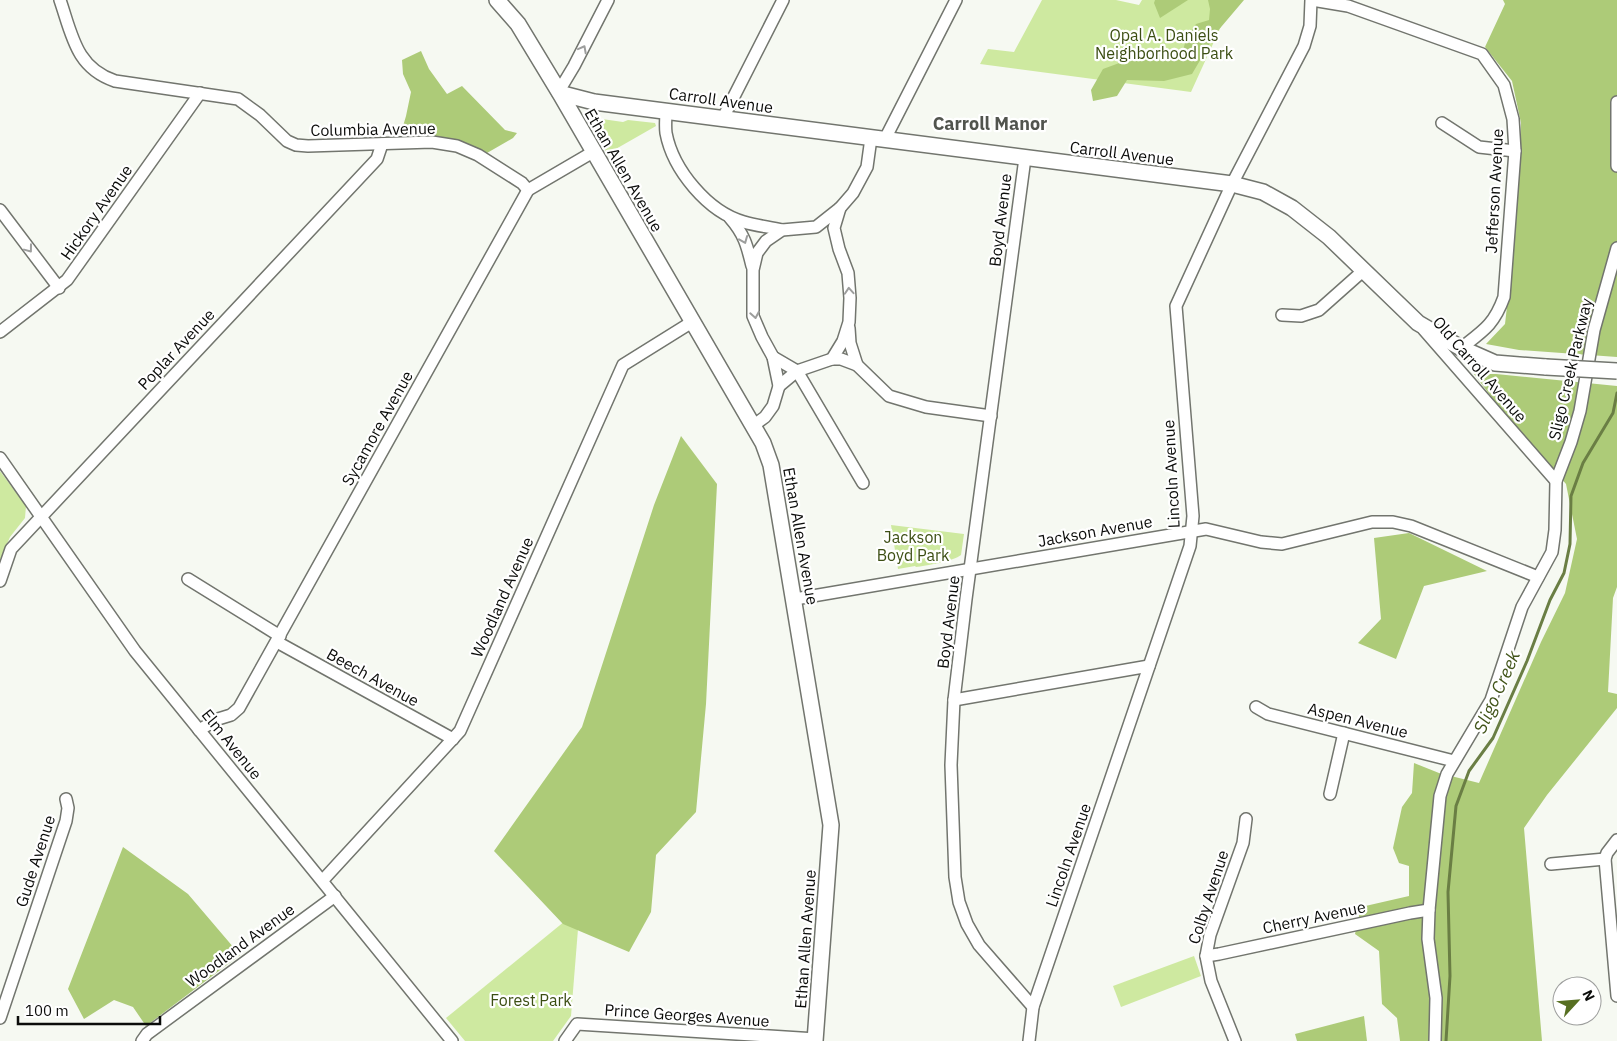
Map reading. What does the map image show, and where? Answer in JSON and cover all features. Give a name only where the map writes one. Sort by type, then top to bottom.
[{"type":"main road","points":[[497,0],[518,24],[559,91]]},
{"type":"main road","name":"Carroll Avenue","points":[[559,91],[562,94],[594,102],[1232,184],[1263,192],[1292,208],[1328,237],[1418,323],[1461,348],[1495,363],[1617,371]]},
{"type":"main road","name":"Ethan Allen Avenue","points":[[559,91],[763,443],[771,465],[795,599],[831,825],[816,1040]]},
{"type":"street","name":"Columbia Avenue","points":[[60,0],[83,61],[102,77],[115,81],[238,100],[260,115],[287,141],[296,145],[432,142],[457,146],[478,155],[522,183],[528,190]]},
{"type":"street","points":[[559,91],[608,0]]},
{"type":"street","points":[[723,118],[783,0]]},
{"type":"street","points":[[816,227],[840,208],[853,193],[867,167],[878,139],[956,0]]},
{"type":"street","name":"Jefferson Avenue","points":[[1312,0],[1348,6],[1482,54],[1504,84],[1513,119],[1515,152],[1504,298],[1499,312],[1488,328],[1461,348]]},
{"type":"street","name":"Lincoln Avenue","points":[[1029,1041],[1033,1007],[1190,546],[1193,516],[1176,306],[1232,184],[1304,46],[1310,26],[1312,0]]},
{"type":"street","name":"Hickory Avenue","points":[[0,332],[68,280],[200,93]]},
{"type":"street","points":[[1617,102],[1617,166]]},
{"type":"street","points":[[666,110],[666,132],[671,150],[686,177],[702,198],[727,215],[744,222],[782,230],[816,227],[828,233],[839,249]]},
{"type":"street","points":[[1442,123],[1479,147],[1515,152]]},
{"type":"street","name":"Poplar Avenue","points":[[0,581],[11,549],[377,159],[382,144]]},
{"type":"street","points":[[528,190],[593,152]]},
{"type":"street","name":"Boyd Avenue","points":[[1025,158],[954,700],[951,765],[955,877],[959,902],[967,924],[979,945],[1033,1007]]},
{"type":"street","name":"Sycamore Avenue","points":[[199,730],[218,719],[231,715],[239,708],[528,190]]},
{"type":"street","points":[[840,208],[834,228],[848,273],[850,343],[857,365]]},
{"type":"street","points":[[0,210],[59,288]]},
{"type":"street","points":[[727,215],[739,228],[746,240],[753,270],[753,316],[773,357],[778,386],[773,406],[765,417],[753,426]]},
{"type":"street","points":[[753,270],[757,253],[766,241],[782,230]]},
{"type":"street","name":"Sligo Creek Parkway","points":[[1435,1041],[1436,998],[1428,939],[1440,796],[1447,774],[1491,700],[1522,607],[1552,552],[1555,530],[1556,481],[1571,442],[1580,411],[1594,330],[1617,248]]},
{"type":"street","points":[[1282,315],[1301,316],[1319,310],[1364,270]]},
{"type":"street","name":"Woodland Avenue","points":[[323,880],[460,731],[623,365],[692,322]]},
{"type":"street","points":[[832,358],[843,341],[849,322]]},
{"type":"street","name":"Old Carroll Avenue","points":[[1418,323],[1556,481]]},
{"type":"street","points":[[773,357],[800,370],[863,483]]},
{"type":"street","points":[[778,386],[800,370],[832,358],[841,359],[857,365],[890,396],[926,407],[991,416]]},
{"type":"street","name":"Elm Avenue","points":[[0,458],[135,651],[452,1041]]},
{"type":"street","name":"Jackson Avenue","points":[[795,599],[1191,531],[1206,529],[1261,542],[1282,544],[1372,522],[1394,522],[1411,526],[1538,577]]},
{"type":"street","name":"Beech Avenue","points":[[188,579],[278,639],[453,740]]},
{"type":"street","points":[[954,700],[1149,666]]},
{"type":"street","name":"Aspen Avenue","points":[[1256,707],[1268,714],[1454,761]]},
{"type":"street","points":[[1330,794],[1344,733]]},
{"type":"street","name":"Gude Avenue","points":[[0,1018],[66,821],[68,808],[66,799]]},
{"type":"street","name":"Colby Avenue","points":[[1235,1041],[1211,981],[1206,956],[1210,935],[1243,843],[1246,819]]},
{"type":"street","points":[[1617,840],[1607,853],[1605,859],[1617,996]]},
{"type":"street","points":[[1551,864],[1605,859]]},
{"type":"street","name":"Woodland Avenue","points":[[142,1041],[147,1034],[335,896]]},
{"type":"street","name":"Cherry Avenue","points":[[1206,956],[1429,910]]},
{"type":"street","name":"Prince Georges Avenue","points":[[565,1041],[577,1024],[816,1040]]},
{"type":"green space","name":"Opal A. Daniels Neighborhood Park","points":[[1042,0],[1116,0],[1139,5],[1142,0],[1233,0],[1191,92],[980,64],[988,49],[1014,52]]},
{"type":"green space","points":[[1155,0],[1188,0],[1160,18],[1154,3]]},
{"type":"green space","points":[[1208,0],[1244,0],[1216,33],[1192,74],[1164,81],[1127,80],[1117,96],[1093,101],[1091,90],[1103,69],[1122,62],[1131,55],[1157,58],[1182,53],[1187,37],[1196,24],[1209,20],[1210,9]]},
{"type":"green space","points":[[1503,0],[1617,0],[1617,357],[1519,350],[1486,344],[1505,324],[1515,236],[1521,123],[1512,81],[1485,47],[1505,4]]},
{"type":"green space","points":[[421,51],[429,69],[447,94],[462,86],[505,130],[517,133],[513,138],[487,153],[445,138],[424,134],[401,133],[411,92],[403,74],[402,60]]},
{"type":"green space","points":[[596,117],[623,122],[628,120],[655,123],[656,126],[607,154],[595,130],[590,125],[591,120]]},
{"type":"green space","points":[[1474,374],[1496,374],[1617,386],[1617,587],[1613,598],[1608,692],[1617,694],[1617,708],[1547,795],[1524,828],[1542,1041],[1400,1041],[1397,1018],[1382,1004],[1379,951],[1355,934],[1361,907],[1409,896],[1409,866],[1399,863],[1393,848],[1402,807],[1412,793],[1414,763],[1439,773],[1479,783],[1541,642],[1565,593],[1577,539],[1566,484],[1502,411]]},
{"type":"green space","points":[[681,436],[717,484],[706,704],[696,812],[656,855],[651,912],[629,952],[563,924],[494,851],[582,727],[654,505]]},
{"type":"green space","points":[[0,471],[26,506],[25,518],[10,537],[0,560]]},
{"type":"green space","name":"Jackson Boyd Park","points":[[891,525],[964,534],[961,555],[939,563],[898,569]]},
{"type":"green space","points":[[1409,533],[1487,571],[1424,586],[1396,659],[1358,643],[1381,619],[1374,538]]},
{"type":"green space","points":[[123,847],[188,894],[240,955],[146,1026],[133,1007],[114,1000],[84,1019],[68,989]]},
{"type":"green space","name":"Forest Park","points":[[565,921],[578,929],[571,1016],[553,1041],[465,1041],[446,1018]]},
{"type":"green space","points":[[1194,956],[1201,976],[1121,1007],[1113,986]]},
{"type":"green space","points":[[1364,1016],[1367,1041],[1297,1041],[1295,1034]]},
{"type":"waterway","name":"Sligo Creek","points":[[1446,1041],[1450,976],[1448,892],[1456,806],[1469,771],[1493,738],[1527,661],[1550,600],[1564,573],[1570,544],[1571,496],[1583,463],[1613,413],[1617,393]]},
{"type":"district","name":"Carroll Manor","points":[[990,124]]}]
